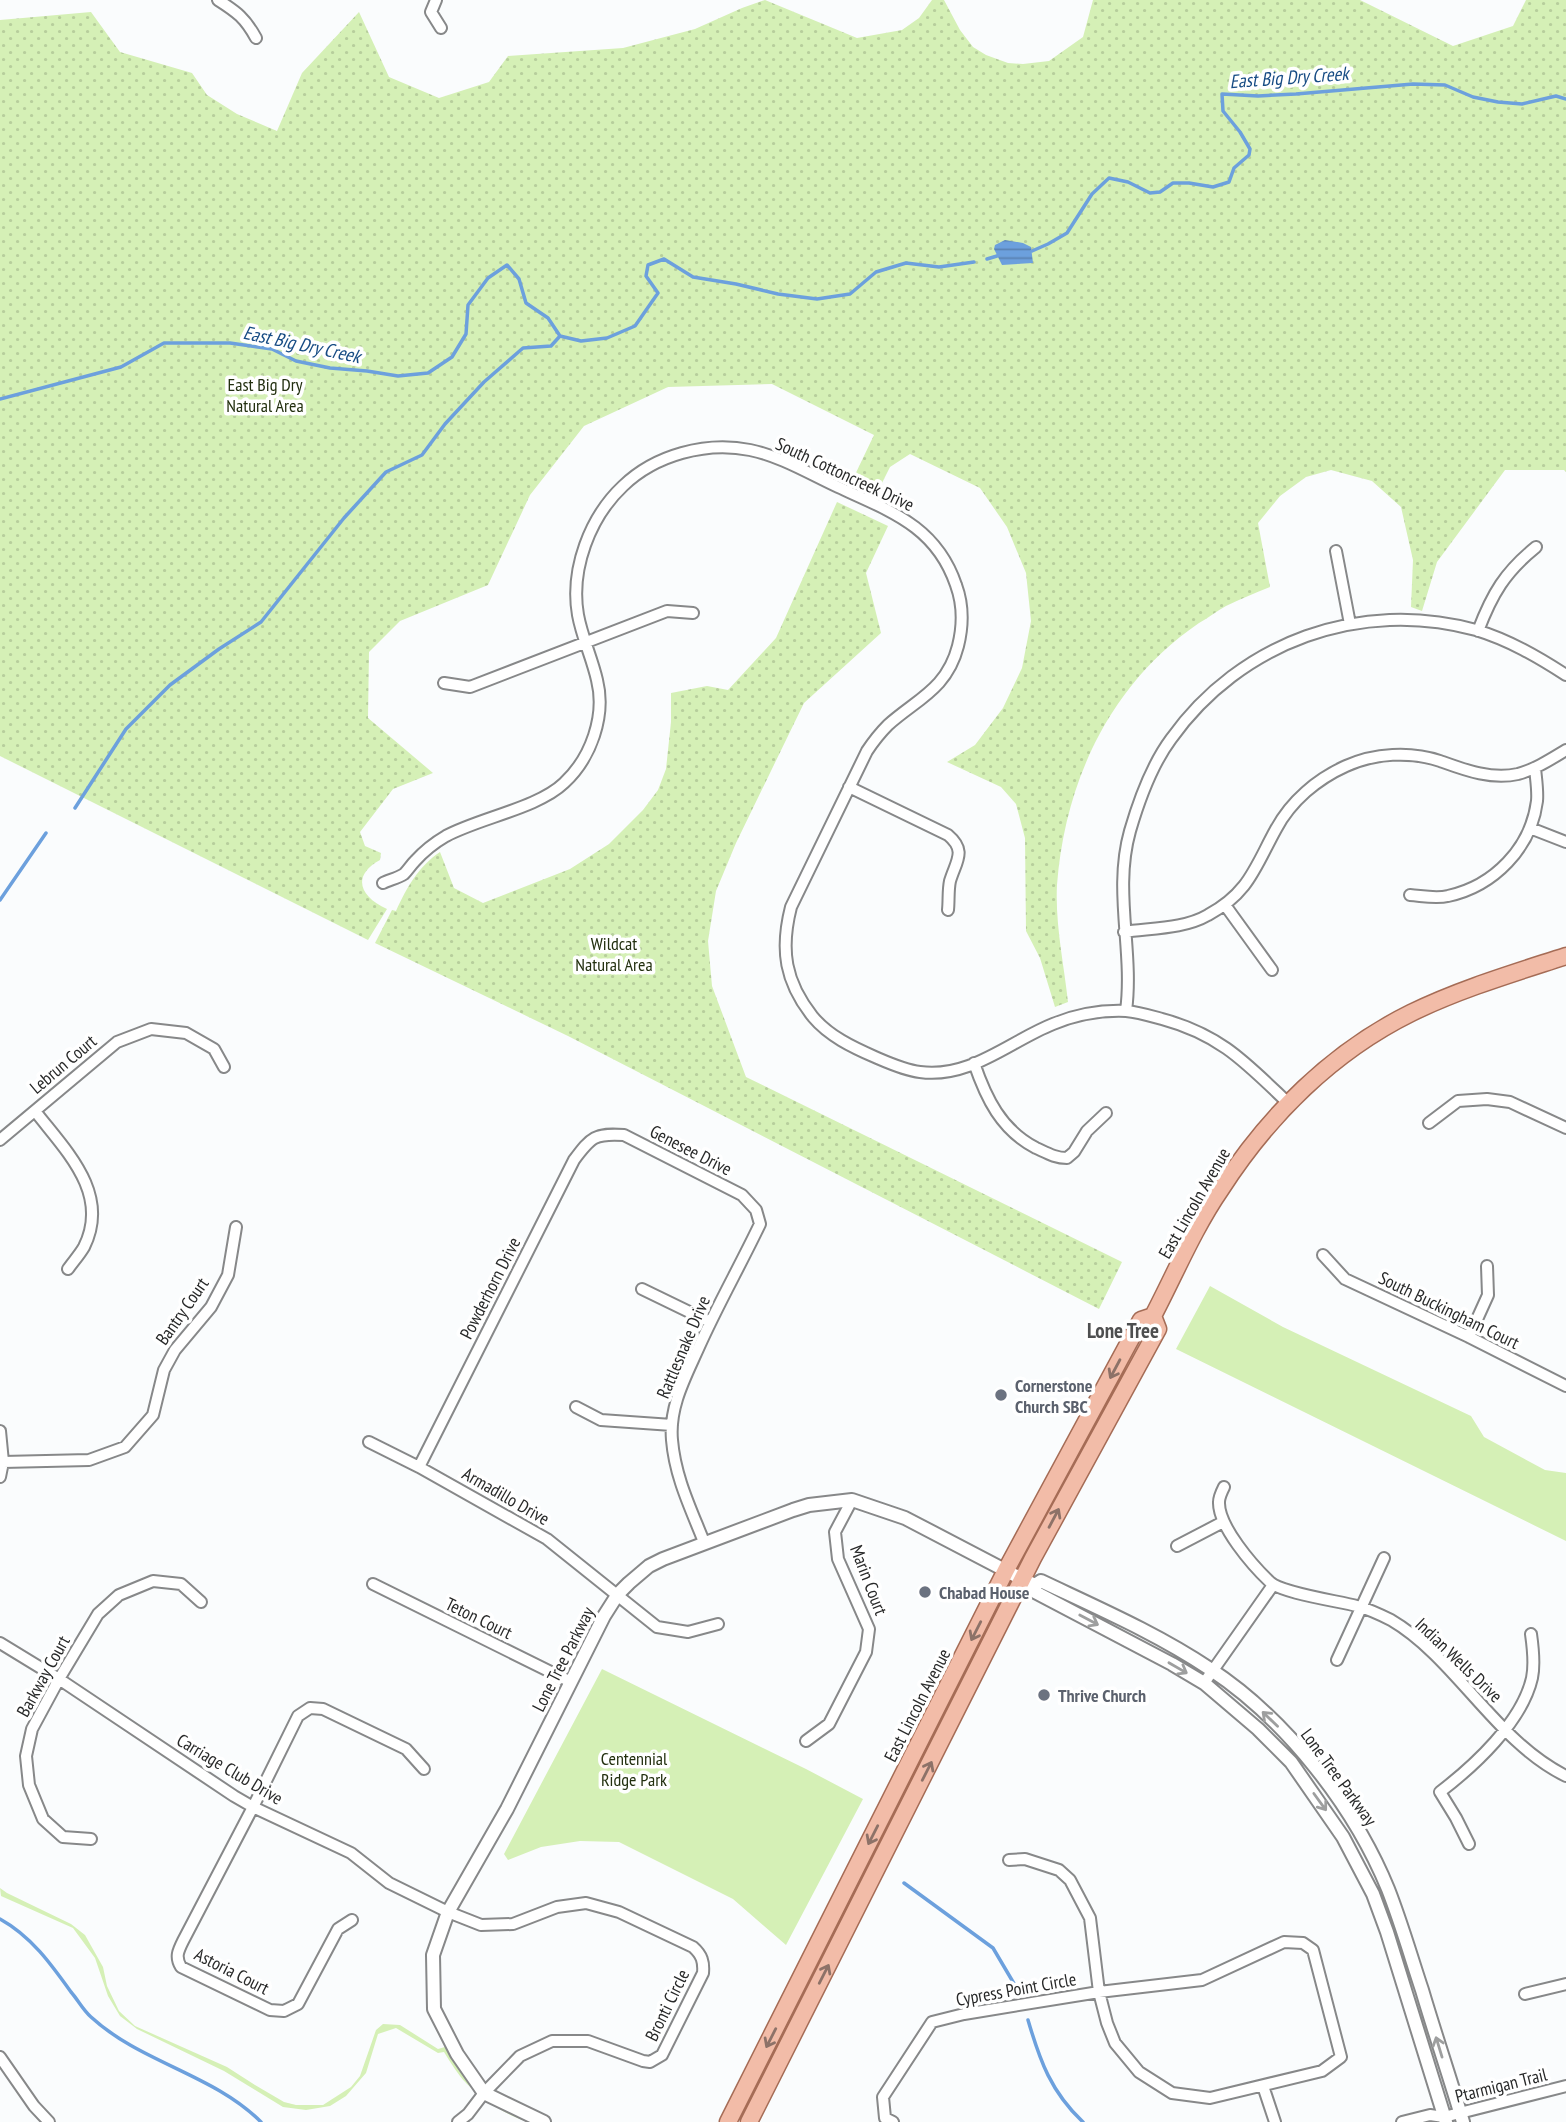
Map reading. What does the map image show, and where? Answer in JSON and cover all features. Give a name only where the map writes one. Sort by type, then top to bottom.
[{"type":"main road","name":"East Lincoln Avenue","points":[[728,2122],[1006,1570],[1141,1320],[1153,1316],[1205,1215],[1250,1146],[1289,1103],[1349,1050],[1412,1013],[1460,992],[1566,957]]},
{"type":"main road","name":"East Lincoln Avenue","points":[[749,2122],[1158,1329],[1153,1316]]},
{"type":"street","points":[[218,0],[240,14],[256,38]]},
{"type":"street","points":[[436,0],[431,12],[441,28]]},
{"type":"street","name":"South Cottoncreek Drive","points":[[383,883],[403,875],[429,847],[446,836],[545,796],[562,785],[576,771],[593,738],[600,699],[598,680],[577,613],[577,593],[584,548],[593,525],[605,505],[624,485],[664,459],[706,448],[748,449],[785,462],[896,515],[917,528],[934,543],[944,557],[958,590],[961,611],[961,631],[953,659],[937,685],[890,723],[867,751],[791,907],[785,929],[788,971],[796,992],[820,1024],[835,1037],[901,1068],[921,1073],[939,1072],[974,1063],[1072,1017],[1126,1011],[1178,1023],[1217,1041],[1236,1054],[1289,1103]]},
{"type":"street","points":[[1478,631],[1495,590],[1517,562],[1536,547]]},
{"type":"street","points":[[1336,551],[1350,624]]},
{"type":"street","points":[[444,684],[470,687],[667,611],[693,613]]},
{"type":"street","points":[[1126,1011],[1129,973],[1122,900],[1129,835],[1152,772],[1170,740],[1193,712],[1249,664],[1279,646],[1314,633],[1350,624],[1412,620],[1478,631],[1520,648],[1566,675]]},
{"type":"street","points":[[1124,932],[1190,922],[1206,917],[1225,905],[1240,893],[1254,874],[1277,827],[1291,807],[1308,789],[1344,766],[1381,755],[1402,755],[1438,760],[1476,773],[1516,774],[1535,768],[1566,750]]},
{"type":"street","points":[[1410,895],[1447,896],[1480,884],[1510,860],[1530,828],[1537,799],[1535,768]]},
{"type":"street","points":[[849,787],[948,835],[956,842],[958,863],[949,883],[948,910]]},
{"type":"street","points":[[1530,828],[1566,842]]},
{"type":"street","points":[[1225,905],[1272,970]]},
{"type":"street","name":"Lebrun Court","points":[[0,1140],[117,1042],[151,1029],[186,1033],[214,1049],[224,1067]]},
{"type":"street","points":[[974,1063],[983,1088],[1000,1119],[1025,1143],[1056,1158],[1067,1158],[1074,1152],[1087,1131],[1106,1113]]},
{"type":"street","points":[[1429,1123],[1458,1101],[1487,1099],[1510,1102],[1566,1128]]},
{"type":"street","points":[[35,1111],[79,1167],[92,1197],[90,1230],[84,1248],[68,1269]]},
{"type":"street","name":"Genesee Drive","points":[[603,1134],[624,1135],[742,1195],[756,1210]]},
{"type":"street","name":"Powderhorn Drive","points":[[419,1467],[574,1160],[588,1142],[603,1134]]},
{"type":"street","name":"Rattlesnake Drive","points":[[704,1542],[678,1477],[671,1425],[681,1387],[710,1322],[760,1224],[756,1210]]},
{"type":"street","name":"Bantry Court","points":[[3,1462],[89,1460],[125,1447],[153,1415],[164,1370],[175,1350],[211,1307],[228,1275],[236,1227]]},
{"type":"street","name":"South Buckingham Court","points":[[1323,1255],[1345,1279],[1566,1386]]},
{"type":"street","points":[[1469,1337],[1488,1295],[1487,1266]]},
{"type":"street","points":[[642,1289],[710,1322]]},
{"type":"street","points":[[576,1407],[601,1420],[671,1425]]},
{"type":"street","points":[[0,1431],[3,1462],[0,1477]]},
{"type":"street","name":"Armadillo Drive","points":[[369,1442],[547,1539],[657,1627],[688,1632],[718,1624]]},
{"type":"street","points":[[1204,1683],[1273,1585],[1254,1566],[1223,1522],[1219,1502],[1224,1487]]},
{"type":"street","name":"Lone Tree Parkway","points":[[544,2122],[484,2093],[457,2054],[434,2009],[433,1955],[448,1912],[507,1809],[604,1616],[618,1594],[649,1566],[704,1542],[808,1505],[852,1500],[905,1518],[1006,1570],[1029,1582],[1035,1592],[1204,1683],[1258,1729],[1290,1762],[1348,1845],[1373,1894],[1444,2120]]},
{"type":"street","name":"Marin Court","points":[[806,1741],[829,1724],[866,1652],[869,1629],[838,1559],[835,1532],[852,1500]]},
{"type":"street","points":[[1177,1546],[1223,1522]]},
{"type":"street","points":[[1337,1660],[1384,1558]]},
{"type":"street","name":"Barkway Court","points":[[91,1839],[63,1837],[43,1819],[29,1785],[26,1756],[32,1729],[98,1614],[119,1595],[153,1581],[181,1584],[201,1602]]},
{"type":"street","name":"Lone Tree Parkway","points":[[1029,1582],[1041,1581],[1102,1610],[1213,1670],[1270,1717],[1302,1752],[1340,1801],[1357,1829],[1392,1901],[1461,2117]]},
{"type":"street","name":"Teton Court","points":[[373,1584],[570,1682]]},
{"type":"street","name":"Indian Wells Drive","points":[[1273,1585],[1360,1607],[1391,1620],[1440,1661],[1504,1729],[1549,1766],[1566,1776]]},
{"type":"street","points":[[1469,1844],[1440,1793],[1465,1773],[1504,1729],[1528,1693],[1532,1675],[1531,1634]]},
{"type":"street","name":"Carriage Club Drive","points":[[0,1643],[253,1807],[351,1853],[389,1883],[448,1912]]},
{"type":"street","points":[[253,1807],[298,1716],[310,1708],[323,1709],[406,1749],[424,1769]]},
{"type":"street","name":"Astoria Court","points":[[253,1807],[177,1953],[181,1967],[270,2010],[284,2011],[298,2004],[338,1929],[352,1920]]},
{"type":"street","points":[[1009,1860],[1026,1859],[1059,1870],[1070,1880],[1090,1918],[1099,1992]]},
{"type":"street","name":"Bronti Circle","points":[[448,1912],[481,1925],[513,1924],[557,1907],[586,1903],[619,1912],[693,1947],[703,1959],[703,1973],[662,2055],[656,2060],[643,2061],[588,2041],[552,2041],[520,2056],[484,2093]]},
{"type":"street","name":"Cypress Point Circle","points":[[893,2122],[885,2118],[883,2097],[932,2022],[964,2014],[1099,1992],[1202,1980],[1284,1942],[1303,1943],[1313,1950],[1340,2057],[1322,2071],[1210,2098],[1172,2093],[1139,2072],[1115,2043],[1099,1992]]},
{"type":"street","points":[[1525,1994],[1566,1984]]},
{"type":"street","points":[[0,2057],[48,2122]]},
{"type":"street","points":[[1263,2086],[1275,2122]]},
{"type":"street","name":"Ptarmigan Trail","points":[[1402,2122],[1430,2115],[1444,2120],[1461,2117],[1566,2086]]},
{"type":"street","points":[[458,2122],[468,2114],[484,2093]]},
{"type":"green space","name":"East Big Dry Natural Area","points":[[765,0],[857,38],[902,30],[919,18],[932,0],[944,0],[960,30],[973,47],[1008,63],[1023,64],[1049,61],[1083,37],[1093,0],[1360,0],[1453,46],[1513,26],[1526,0],[1566,0],[1566,472],[1505,470],[1437,562],[1422,611],[1411,607],[1413,560],[1401,507],[1372,481],[1331,470],[1306,477],[1280,496],[1258,523],[1270,587],[1223,608],[1168,647],[1141,674],[1118,705],[1098,737],[1082,772],[1070,808],[1057,885],[1059,929],[1068,1002],[1055,1007],[1040,958],[1026,931],[1025,838],[1016,804],[1001,787],[947,762],[975,745],[1003,708],[1022,668],[1031,621],[1026,573],[1007,527],[980,488],[910,454],[890,467],[877,493],[852,481],[874,435],[772,384],[668,387],[584,426],[530,495],[488,585],[400,621],[369,652],[368,718],[433,773],[393,789],[360,832],[365,846],[381,853],[380,860],[365,873],[362,886],[370,899],[387,909],[368,940],[0,756],[0,20],[91,12],[120,52],[192,73],[207,95],[237,114],[277,131],[302,73],[359,12],[389,77],[439,98],[489,82],[508,56],[623,48],[695,29]]},
{"type":"green space","name":"Wildcat Natural Area","points":[[837,502],[888,526],[866,573],[881,633],[804,703],[736,843],[716,891],[708,941],[712,986],[746,1077],[1122,1262],[1099,1309],[568,1036],[375,943],[392,910],[396,911],[414,878],[425,864],[440,852],[454,888],[483,903],[570,869],[609,844],[643,810],[658,790],[666,769],[671,693],[707,686],[728,690],[776,638]]},
{"type":"green space","points":[[1210,1286],[1283,1327],[1471,1416],[1484,1437],[1545,1470],[1566,1473],[1566,1541],[1176,1349]]},
{"type":"green space","name":"Centennial Ridge Park","points":[[602,1669],[863,1799],[786,1945],[733,1899],[619,1842],[580,1841],[541,1847],[508,1860],[504,1854]]},
{"type":"green space","points":[[0,1888],[71,1924],[85,1935],[103,1967],[107,1986],[119,2011],[135,2026],[227,2067],[284,2102],[323,2105],[351,2087],[360,2076],[376,2030],[383,2024],[400,2025],[438,2049],[445,2047],[472,2084],[534,2122],[508,2114],[489,2102],[464,2080],[444,2052],[438,2053],[396,2028],[378,2034],[366,2073],[346,2096],[330,2106],[306,2110],[283,2107],[224,2071],[137,2029],[120,2016],[108,1996],[95,1958],[73,1928],[1,1896]]},
{"type":"water","points":[[1005,240],[1031,247],[1033,263],[1002,265],[994,249],[995,245]]},
{"type":"waterway","name":"East Big Dry Creek","points":[[1032,251],[1067,233],[1092,194],[1109,178],[1128,182],[1150,193],[1160,192],[1173,183],[1213,187],[1229,182],[1234,168],[1249,155],[1250,149],[1223,111],[1222,94],[1258,96],[1413,84],[1445,85],[1473,97],[1498,102],[1522,104],[1556,96],[1566,99]]},
{"type":"waterway","name":"East Big Dry Creek","points":[[987,259],[997,256]]},
{"type":"waterway","name":"East Big Dry Creek","points":[[0,399],[121,367],[164,343],[230,343],[272,349],[296,361],[330,368],[398,376],[428,373],[452,357],[466,334],[468,305],[488,278],[507,265],[519,279],[526,303],[548,318],[560,336],[581,341],[607,338],[635,326],[658,293],[646,276],[648,265],[664,259],[693,277],[817,299],[850,294],[876,272],[906,263],[939,267],[974,262]]},
{"type":"waterway","points":[[75,808],[126,729],[170,685],[261,622],[344,518],[386,472],[422,455],[445,424],[484,382],[523,348],[551,346],[560,336]]},
{"type":"waterway","points":[[0,900],[46,833]]},
{"type":"waterway","points":[[904,1883],[993,1948],[1016,1987]]},
{"type":"waterway","points":[[0,1919],[31,1942],[85,2011],[111,2033],[221,2092],[261,2122]]},
{"type":"waterway","points":[[1028,2020],[1048,2075],[1063,2099],[1083,2122]]},
{"type":"place","name":"Cornerstone Church SBC","points":[[1001,1395]]},
{"type":"place","name":"Chabad House","points":[[925,1592]]},
{"type":"place","name":"Thrive Church","points":[[1044,1695]]},
{"type":"district","name":"Lone Tree","points":[[1123,1330]]}]
